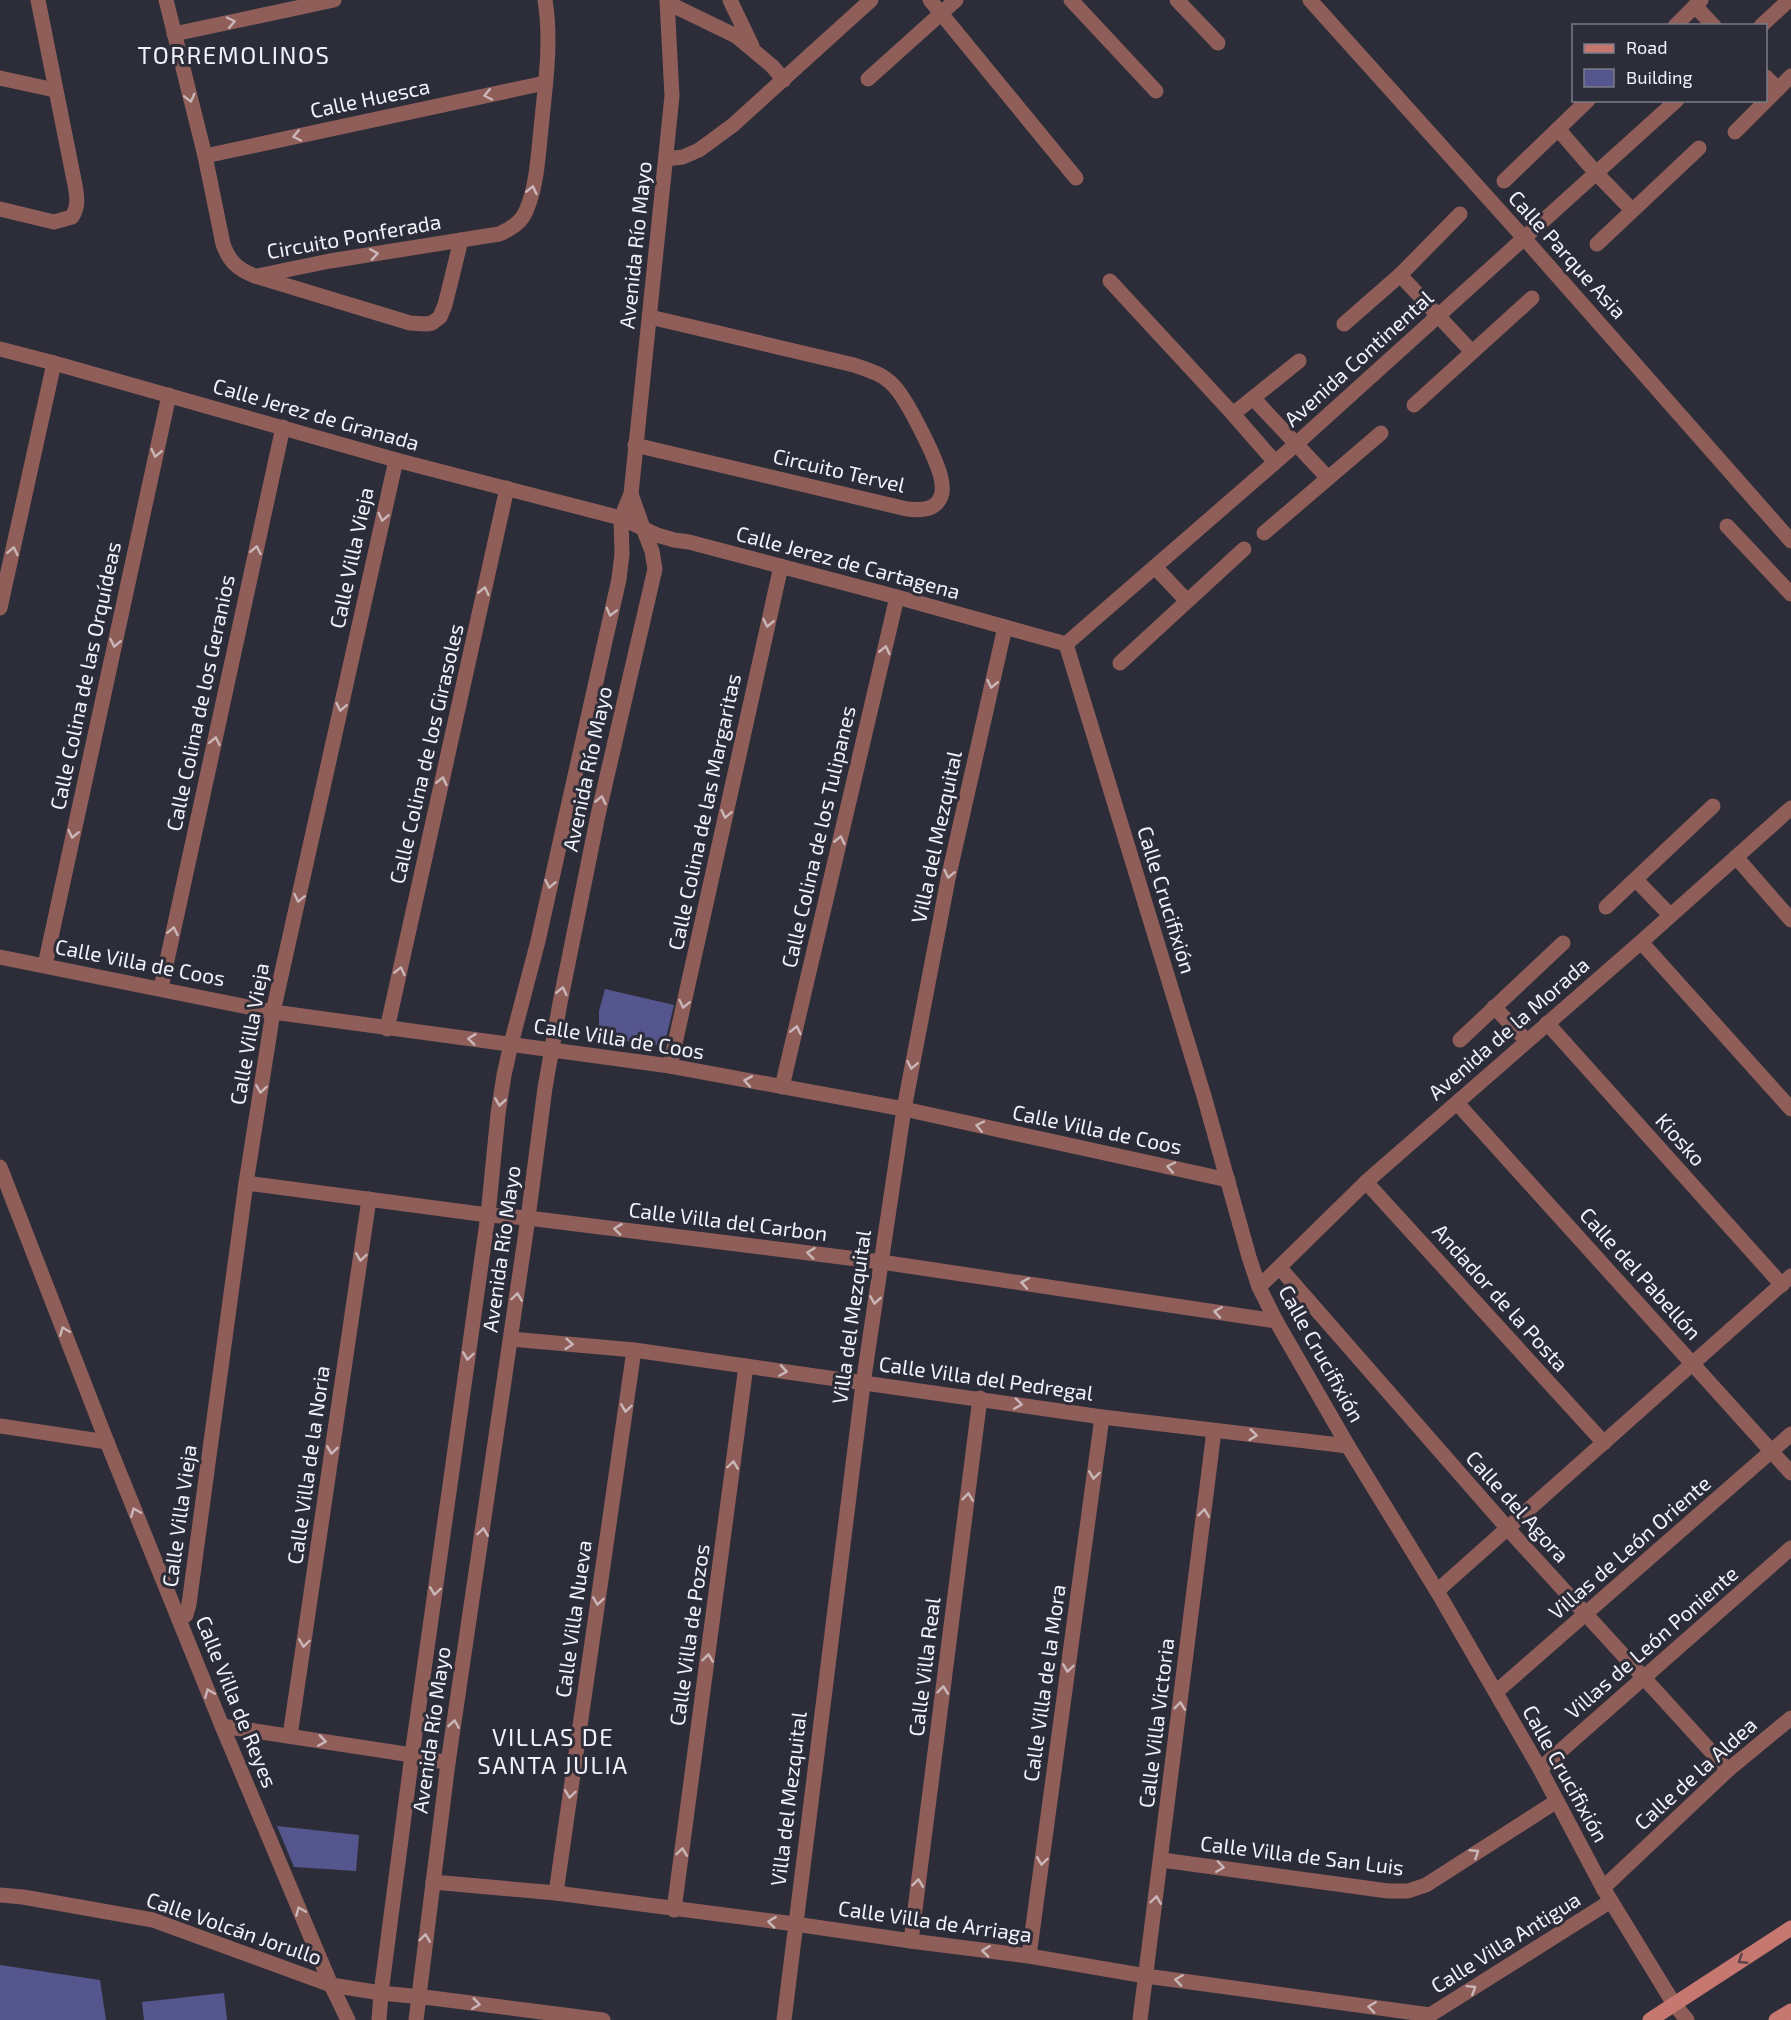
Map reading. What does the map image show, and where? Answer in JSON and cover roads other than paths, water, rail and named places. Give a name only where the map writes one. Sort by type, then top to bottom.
[{"type":"main road","points":[[1650,2020],[1791,1929]]},
{"type":"main road","points":[[1776,2020],[1791,2011]]},
{"type":"street","points":[[0,209],[54,222],[72,217],[76,210],[75,185],[38,0]]},
{"type":"street","name":"Circuito Ponferada","points":[[165,0],[228,257],[242,272],[410,323],[426,324],[440,317],[461,240]]},
{"type":"street","points":[[174,34],[333,0]]},
{"type":"street","name":"Circuito Ponferada","points":[[255,276],[330,261],[499,234],[512,229],[526,212],[536,171],[549,51],[545,0]]},
{"type":"street","points":[[730,0],[755,52]]},
{"type":"street","points":[[666,159],[683,157],[699,150],[733,126],[871,0]]},
{"type":"street","points":[[930,0],[1076,178]]},
{"type":"street","points":[[868,79],[956,0]]},
{"type":"street","points":[[1071,0],[1156,91]]},
{"type":"street","points":[[1178,0],[1218,44]]},
{"type":"street","name":"Calle Parque Asia","points":[[1310,0],[1791,541]]},
{"type":"street","points":[[1763,24],[1789,0]]},
{"type":"street","points":[[668,2],[736,36],[784,80]]},
{"type":"street","name":"Avenida Río Mayo","points":[[379,2020],[412,1755],[488,1215],[498,1114],[510,1044],[538,941],[619,579],[622,554],[621,518],[631,494],[672,96],[668,2]]},
{"type":"street","points":[[1677,24],[1698,3],[1713,24]]},
{"type":"street","points":[[1767,100],[1791,76]]},
{"type":"street","points":[[0,78],[55,90]]},
{"type":"street","points":[[1767,78],[1778,89]]},
{"type":"street","name":"Calle Huesca","points":[[205,156],[545,83]]},
{"type":"street","points":[[1504,181],[1586,102]]},
{"type":"street","name":"Avenida Continental","points":[[1066,644],[1295,445],[1675,102]]},
{"type":"street","points":[[1735,132],[1765,102]]},
{"type":"street","points":[[1557,129],[1632,210]]},
{"type":"street","points":[[1597,244],[1699,148]]},
{"type":"street","points":[[1344,324],[1400,274],[1460,214]]},
{"type":"street","points":[[1400,274],[1472,352]]},
{"type":"street","points":[[1110,281],[1233,414],[1274,462]]},
{"type":"street","points":[[1414,405],[1532,298]]},
{"type":"street","name":"Circuito Tervel","points":[[635,445],[907,509],[930,508],[941,496],[940,472],[912,412],[895,387],[883,376],[854,365],[650,317]]},
{"type":"street","name":"Calle Jerez de Granada","points":[[0,349],[396,460],[621,518]]},
{"type":"street","points":[[1233,414],[1299,361]]},
{"type":"street","points":[[0,608],[54,363]]},
{"type":"street","name":"Calle Colina de las Orquídeas","points":[[45,965],[169,395]]},
{"type":"street","points":[[1252,398],[1328,478]]},
{"type":"street","name":"Calle Colina de los Geranios","points":[[161,988],[283,427]]},
{"type":"street","points":[[1264,532],[1381,433]]},
{"type":"street","name":"Calle Villa Vieja","points":[[179,1620],[186,1615],[189,1604],[246,1183],[273,1012],[396,460]]},
{"type":"street","name":"Calle Colina de los Girasoles","points":[[387,1029],[507,488]]},
{"type":"street","name":"Avenida Río Mayo","points":[[416,2020],[448,1763],[552,1049],[598,815],[655,569],[652,551],[631,494]]},
{"type":"street","name":"Calle Jerez de Cartagena","points":[[621,518],[657,535],[674,540],[781,566],[1066,644]]},
{"type":"street","points":[[1727,526],[1791,594]]},
{"type":"street","points":[[1120,663],[1244,549]]},
{"type":"street","name":"Calle Colina de las Margaritas","points":[[670,1066],[781,566]]},
{"type":"street","points":[[1155,567],[1186,600]]},
{"type":"street","name":"Calle Colina de los Tulipanes","points":[[782,1087],[897,597]]},
{"type":"street","name":"Villa del Mezquital","points":[[784,2020],[862,1384],[904,1109],[948,879],[1005,627]]},
{"type":"street","name":"Calle Crucifixión","points":[[1066,644],[1259,1287],[1348,1446],[1496,1692],[1611,1902],[1674,2004],[1687,2020]]},
{"type":"street","points":[[1606,907],[1713,806]]},
{"type":"street","name":"Avenida de la Morada","points":[[1259,1287],[1366,1182],[1791,808]]},
{"type":"street","points":[[1736,857],[1791,920]]},
{"type":"street","points":[[1636,880],[1670,915]]},
{"type":"street","points":[[1641,942],[1791,1109]]},
{"type":"street","points":[[1460,1040],[1563,943]]},
{"type":"street","name":"Calle Villa de Coos","points":[[0,957],[273,1012],[670,1066],[904,1109],[1228,1180]]},
{"type":"street","points":[[1494,1007],[1527,1041]]},
{"type":"street","name":"Kiosko","points":[[1547,1023],[1786,1280]]},
{"type":"street","name":"Calle del Pabellón","points":[[1457,1103],[1791,1473]]},
{"type":"street","name":"Calle Villa de Reyes","points":[[0,1167],[107,1442],[222,1726],[331,1985],[348,2020]]},
{"type":"street","name":"Andador de la Posta","points":[[1366,1182],[1604,1443]]},
{"type":"street","name":"Calle Villa del Carbon","points":[[246,1183],[488,1215],[881,1262],[1276,1321]]},
{"type":"street","name":"Calle Villa de la Noria","points":[[290,1736],[369,1199]]},
{"type":"street","name":"Calle del Agora","points":[[1280,1268],[1509,1530],[1728,1770]]},
{"type":"street","points":[[1437,1591],[1509,1530],[1786,1280]]},
{"type":"street","name":"Calle Villa del Pedregal","points":[[511,1339],[634,1350],[1102,1417],[1348,1446]]},
{"type":"street","name":"Calle Villa Nueva","points":[[556,1893],[634,1350]]},
{"type":"street","name":"Calle Villa de Pozos","points":[[674,1910],[746,1366]]},
{"type":"street","name":"Calle Villa Real","points":[[911,1941],[980,1398]]},
{"type":"street","name":"Calle Villa de la Mora","points":[[1029,1956],[1102,1417]]},
{"type":"street","points":[[0,1426],[107,1442]]},
{"type":"street","name":"Calle Villa Victoria","points":[[1140,2020],[1162,1860],[1214,1431]]},
{"type":"street","name":"Villas de León Oriente","points":[[1496,1692],[1791,1434]]},
{"type":"street","name":"Villas de León Poniente","points":[[1540,1769],[1791,1548]]},
{"type":"street","name":"Calle de la Aldea","points":[[1603,1888],[1728,1770],[1791,1718]]},
{"type":"street","points":[[222,1726],[412,1755],[448,1763]]},
{"type":"street","name":"Calle Villa de San Luis","points":[[1162,1860],[1388,1891],[1408,1891],[1426,1885],[1557,1801]]},
{"type":"street","name":"Calle Villa de Arriaga","points":[[433,1882],[556,1893],[1029,1956],[1426,2018]]},
{"type":"street","name":"Calle Volcán Jorullo","points":[[0,1895],[153,1920],[331,1985],[418,1996],[540,2016],[603,2020]]},
{"type":"street","name":"Calle Villa Antigua","points":[[1426,2018],[1611,1902]]},
{"type":"district","name":"TORREMOLINOS","points":[[234,56]]},
{"type":"district","name":"VILLAS DE SANTA JULIA","points":[[553,1752]]}]
